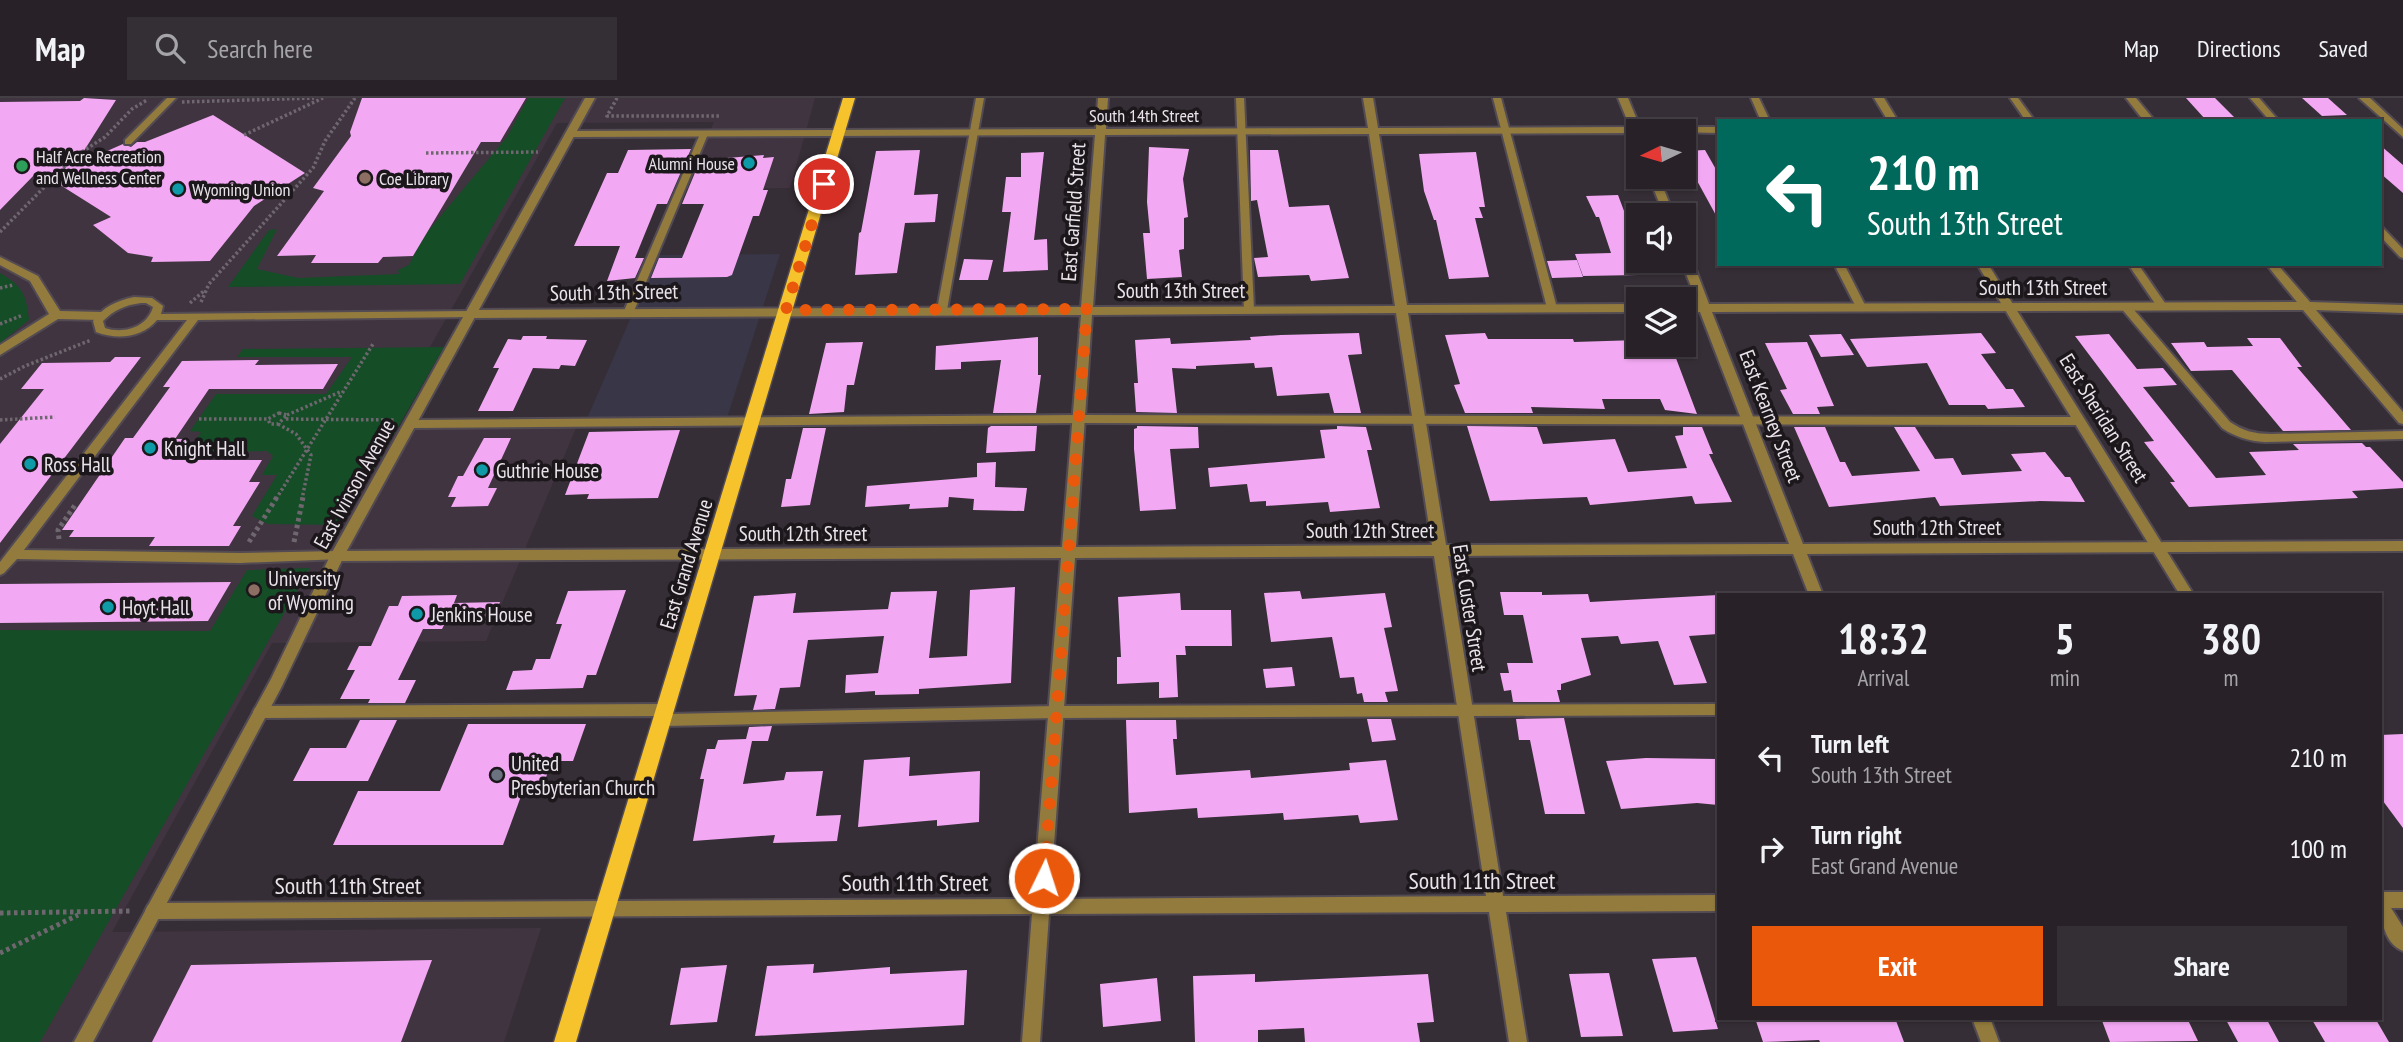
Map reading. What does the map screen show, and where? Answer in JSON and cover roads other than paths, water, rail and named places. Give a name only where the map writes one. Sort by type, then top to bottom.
[{"type":"main road","name":"East Grand Avenue","points":[[565,1042],[849,98]]},
{"type":"street","name":"East Ivinson Avenue","points":[[83,1042],[260,712],[337,556],[590,98]]},
{"type":"street","name":"East Garfield Street","points":[[1031,1042],[1103,98]]},
{"type":"street","name":"East Custer Street","points":[[1368,98],[1518,1042]]},
{"type":"street","points":[[1623,98],[1631,119]]},
{"type":"street","points":[[1879,98],[1892,119]]},
{"type":"street","points":[[2131,98],[2148,119]]},
{"type":"street","points":[[2364,98],[2403,134]]},
{"type":"street","name":"South 14th Street","points":[[1696,131],[1717,130]]},
{"type":"street","name":"South 14th Street","points":[[570,134],[1373,131],[1626,134]]},
{"type":"street","points":[[0,261],[34,279],[56,315]]},
{"type":"street","name":"East Sheridan Street","points":[[1983,266],[2186,593]]},
{"type":"street","points":[[2273,266],[2403,420]]},
{"type":"street","name":"East Kearney Street","points":[[1691,273],[1815,593]]},
{"type":"street","name":"South 13th Street","points":[[1696,307],[2306,306],[2403,309]]},
{"type":"street","name":"South 13th Street","points":[[472,314],[786,310],[1626,308]]},
{"type":"street","points":[[0,351],[56,315],[102,316]]},
{"type":"street","name":"South 12th Street","points":[[337,556],[2403,546]]},
{"type":"street","points":[[2382,900],[2403,900]]},
{"type":"street","name":"South 11th Street","points":[[154,911],[1717,903]]},
{"type":"street","points":[[2382,909],[2403,943]]},
{"type":"street","points":[[1982,1020],[1990,1042]]},
{"type":"lane","points":[[942,310],[980,98]]},
{"type":"lane","points":[[1240,98],[1249,309]]},
{"type":"lane","points":[[1497,98],[1552,308]]},
{"type":"lane","points":[[1755,98],[1765,119]]},
{"type":"lane","points":[[2014,98],[2030,119]]},
{"type":"lane","points":[[2254,98],[2273,119]]},
{"type":"lane","points":[[128,142],[169,100]]},
{"type":"lane","points":[[629,311],[704,134]]},
{"type":"lane","points":[[2382,232],[2403,255]]},
{"type":"lane","points":[[1840,266],[1861,307]]},
{"type":"lane","points":[[2134,266],[2162,306]]},
{"type":"lane","points":[[155,317],[158,306],[148,300],[128,301],[102,316],[98,326],[108,334],[131,331],[155,317],[472,314]]},
{"type":"lane","points":[[2125,306],[2226,425],[2238,433],[2251,438],[2403,435]]},
{"type":"lane","points":[[0,570],[196,316]]},
{"type":"lane","points":[[412,422],[1748,418],[2079,421]]},
{"type":"lane","points":[[14,554],[240,558],[337,556]]},
{"type":"lane","points":[[260,712],[664,715],[1717,710]]},
{"type":"place","name":"Alumni House","points":[[749,163]]},
{"type":"place","name":"Half Acre Recreation and Wellness Center","points":[[22,166]]},
{"type":"place","name":"Coe Library","points":[[365,178]]},
{"type":"place","name":"Wyoming Union","points":[[178,189]]},
{"type":"place","name":"Knight Hall","points":[[150,448]]},
{"type":"place","name":"Ross Hall","points":[[30,464]]},
{"type":"place","name":"Guthrie House","points":[[482,470]]},
{"type":"place","name":"University of Wyoming","points":[[254,590]]},
{"type":"place","name":"Hoyt Hall","points":[[108,607]]},
{"type":"place","name":"Jenkins House","points":[[417,614]]},
{"type":"place","name":"United Presbyterian Church","points":[[497,775]]}]
